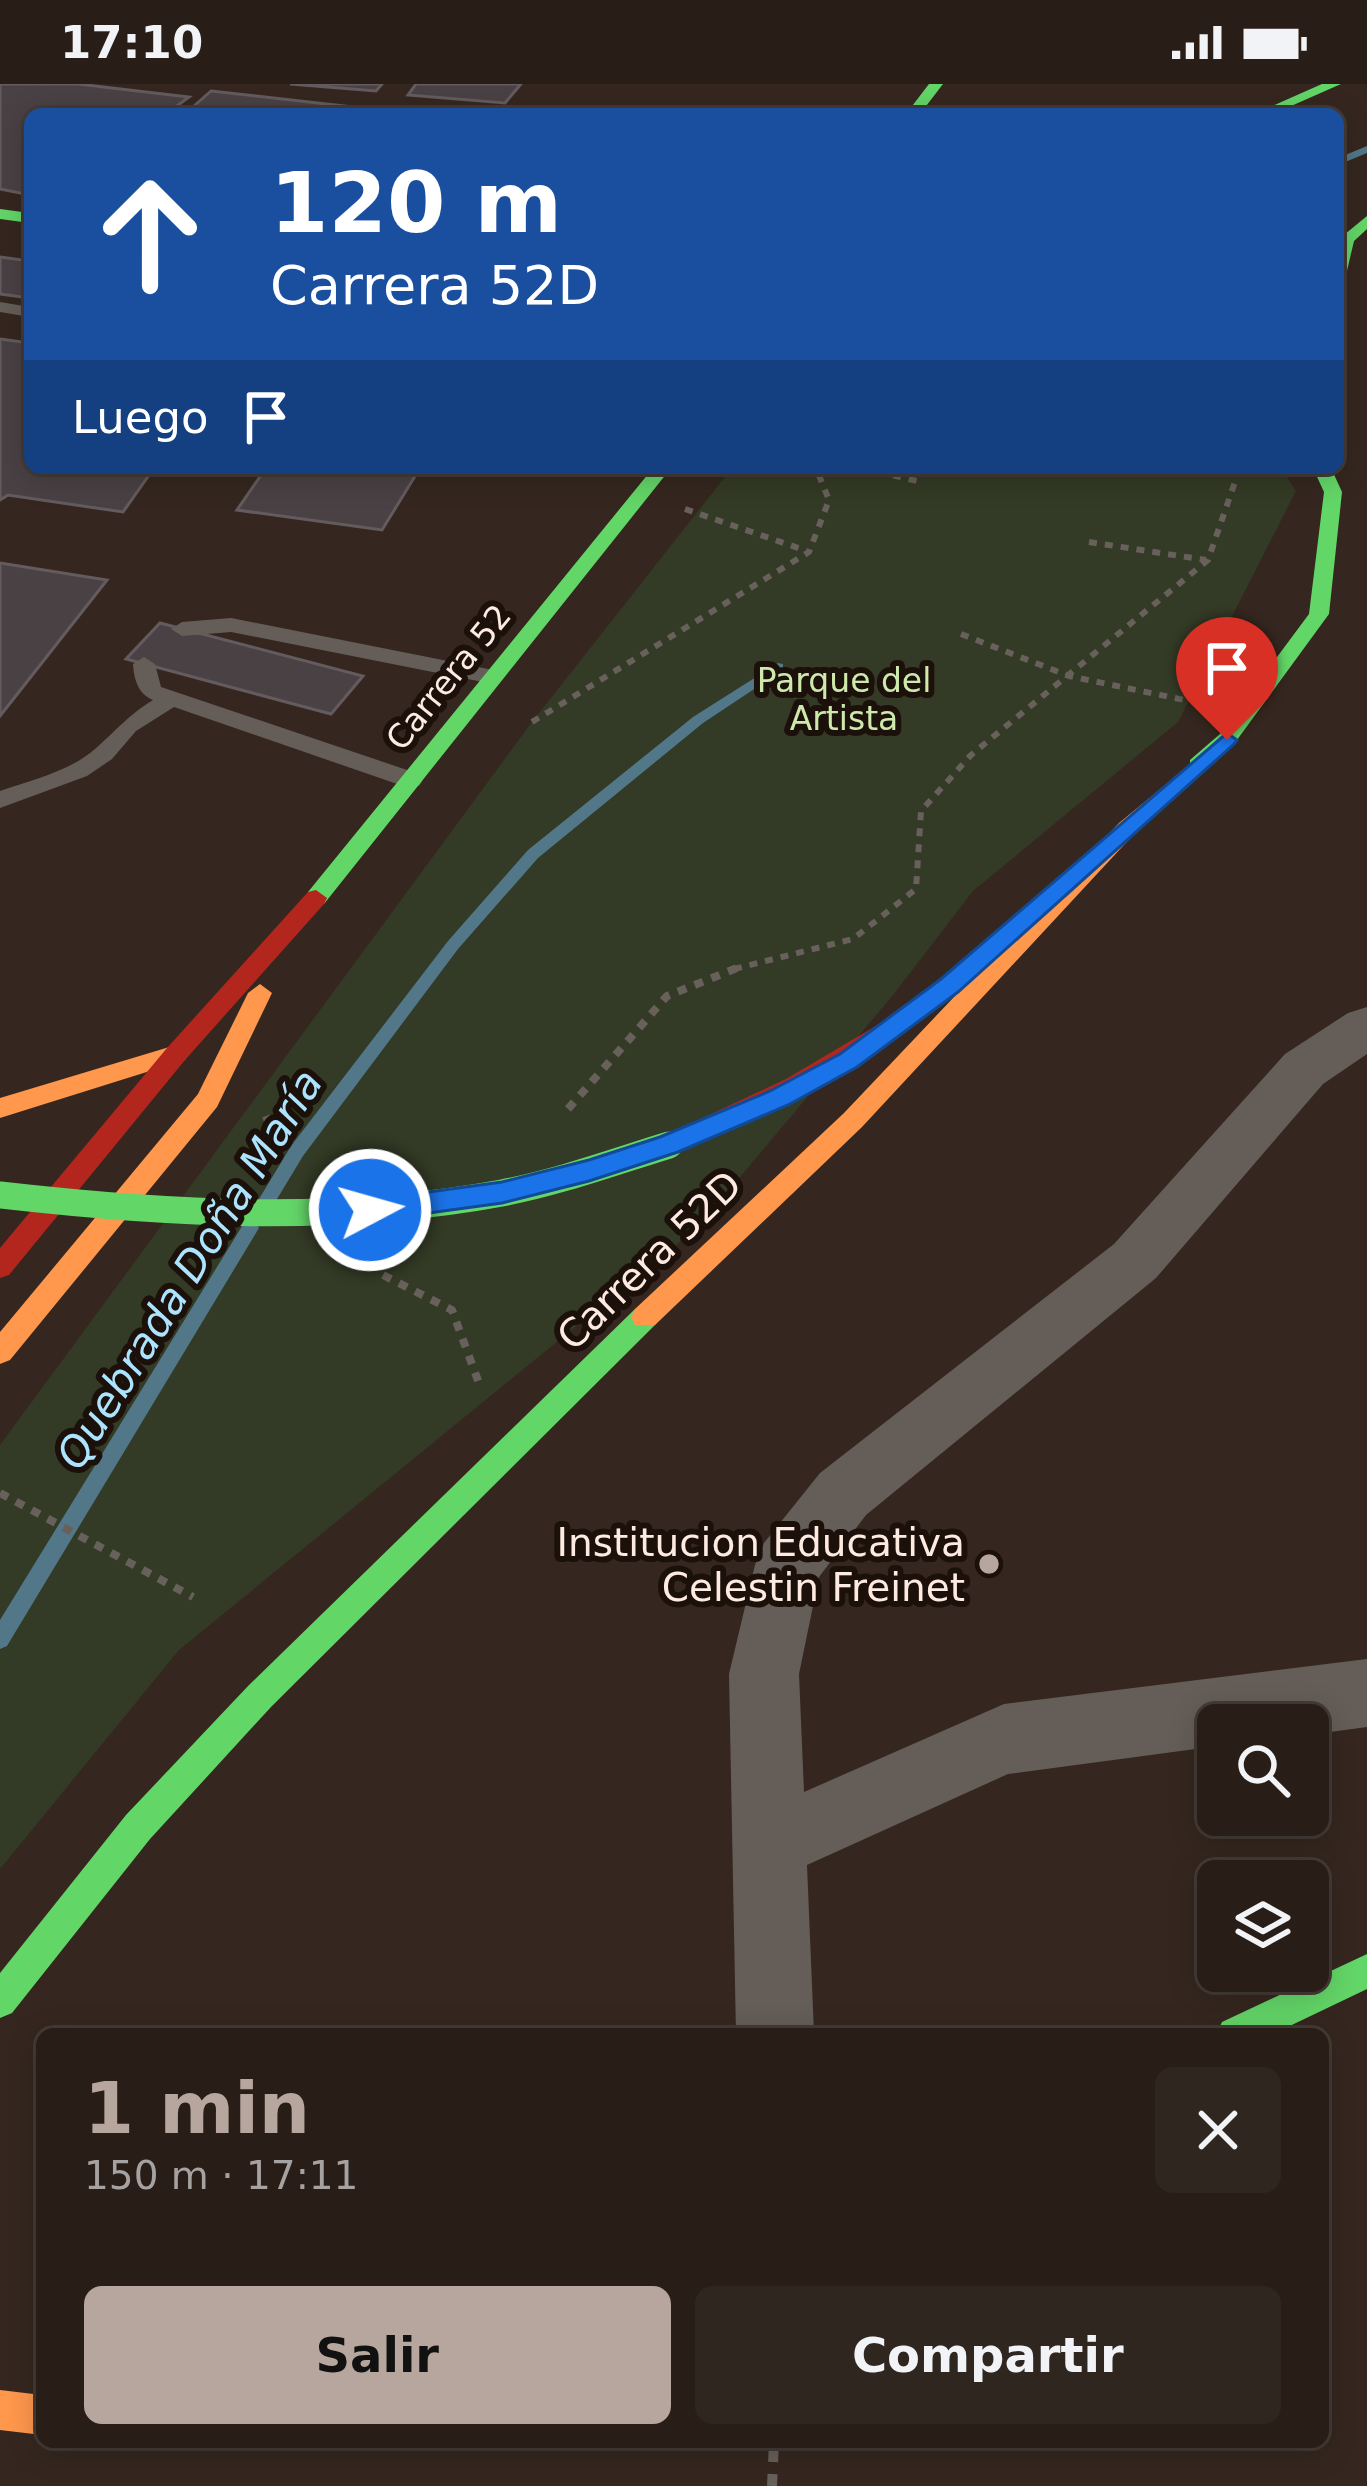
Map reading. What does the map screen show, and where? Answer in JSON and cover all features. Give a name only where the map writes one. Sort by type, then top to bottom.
[{"type":"main road","points":[[918,108],[936,84]]},
{"type":"main road","points":[[1276,108],[1334,84]]},
{"type":"main road","points":[[1344,251],[1347,239],[1367,221]]},
{"type":"main road","name":"Carrera 52","points":[[0,1267],[176,1054],[290,931],[657,474]]},
{"type":"main road","name":"Carrera 52D","points":[[0,2001],[138,1827],[260,1696],[514,1442],[853,1120],[1127,828],[1227,740],[1319,614],[1329,476]]},
{"type":"main road","points":[[0,1195],[189,1215],[289,1216],[412,1208],[502,1193],[669,1144],[779,1098],[848,1060],[950,986],[1127,828]]},
{"type":"main road","name":"Carrera 52","points":[[0,1352],[13,1315],[208,1100],[290,931]]},
{"type":"main road","points":[[0,1108],[176,1054]]},
{"type":"main road","points":[[1247,2028],[1367,1971]]},
{"type":"main road","points":[[0,2410],[36,2414]]},
{"type":"street","points":[[775,2028],[764,1674],[788,1565],[843,1494],[1135,1261],[1304,1069],[1367,1027]]},
{"type":"street","points":[[768,1845],[1004,1739],[1367,1693]]},
{"type":"lane","points":[[182,629],[231,625],[493,677]]},
{"type":"lane","points":[[144,664],[152,692],[411,780]]},
{"type":"lane","points":[[0,800],[79,771],[104,754],[128,726],[170,699]]},
{"type":"path","points":[[532,722],[808,551],[830,500],[819,474]]},
{"type":"path","points":[[887,474],[921,482]]},
{"type":"path","points":[[563,1114],[667,996],[748,964],[853,939],[916,889],[921,811],[971,754],[1208,560],[1235,482],[1233,474]]},
{"type":"path","points":[[683,509],[808,551]]},
{"type":"path","points":[[1089,542],[1208,560]]},
{"type":"path","points":[[961,634],[1069,676],[1248,713]]},
{"type":"path","points":[[264,1108],[274,1144],[286,1161]]},
{"type":"path","points":[[0,1493],[193,1597]]},
{"type":"path","points":[[772,2486],[774,2448]]},
{"type":"green space","name":"Parque del Artista","points":[[727,474],[1285,474],[1296,491],[1178,722],[973,891],[893,995],[699,1226],[179,1650],[0,1869],[0,1445],[532,722]]},
{"type":"building","points":[[0,84],[78,84],[189,97],[174,108],[24,108],[24,194],[0,189]]},
{"type":"building","points":[[290,84],[382,84],[376,91]]},
{"type":"building","points":[[416,84],[521,84],[505,103],[408,95]]},
{"type":"building","points":[[211,91],[362,108],[192,108]]},
{"type":"building","points":[[0,257],[24,260],[24,297],[0,294]]},
{"type":"building","points":[[0,339],[24,342],[24,474],[150,474],[123,512],[8,495],[0,500]]},
{"type":"building","points":[[262,474],[416,474],[382,530],[237,510]]},
{"type":"building","points":[[0,563],[107,580],[0,716]]},
{"type":"building","points":[[160,623],[363,676],[331,714],[126,659]]},
{"type":"waterway","name":"Quebrada Doña María","points":[[1344,159],[1367,149]]},
{"type":"waterway","name":"Quebrada Doña María","points":[[268,1199],[297,1151],[453,945],[533,854],[698,720],[778,667]]},
{"type":"waterway","name":"Quebrada Doña María","points":[[0,1639],[250,1228]]},
{"type":"traffic: fast","points":[[918,108],[936,84]]},
{"type":"traffic: fast","points":[[1276,108],[1334,84]]},
{"type":"traffic: fast","points":[[0,214],[24,217]]},
{"type":"traffic: fast","points":[[1344,251],[1347,239],[1367,221]]},
{"type":"traffic: fast","points":[[316,898],[657,474]]},
{"type":"traffic: fast","points":[[1198,765],[1227,739],[1319,614],[1333,492],[1325,474]]},
{"type":"traffic: fast","points":[[0,1195],[188,1212],[377,1210],[523,1188],[669,1145]]},
{"type":"traffic: fast","points":[[0,2001],[138,1827],[260,1696],[645,1317]]},
{"type":"traffic: fast","points":[[1247,2028],[1367,1971]]},
{"type":"traffic: slow","points":[[645,1317],[853,1120],[1127,828],[1198,765]]},
{"type":"traffic: slow","points":[[0,1352],[208,1100],[260,993]]},
{"type":"traffic: slow","points":[[0,1108],[176,1054]]},
{"type":"traffic: slow","points":[[0,2410],[36,2414]]},
{"type":"traffic: jam","points":[[0,1267],[176,1054],[316,898]]},
{"type":"traffic: jam","points":[[669,1145],[795,1086],[913,1013]]},
{"type":"place","name":"Institucion Educativa Celestin Freinet","points":[[989,1564]]},
{"type":"route","points":[[370,1210],[502,1193],[589,1171],[779,1098],[848,1060],[950,986],[1227,740]]}]
